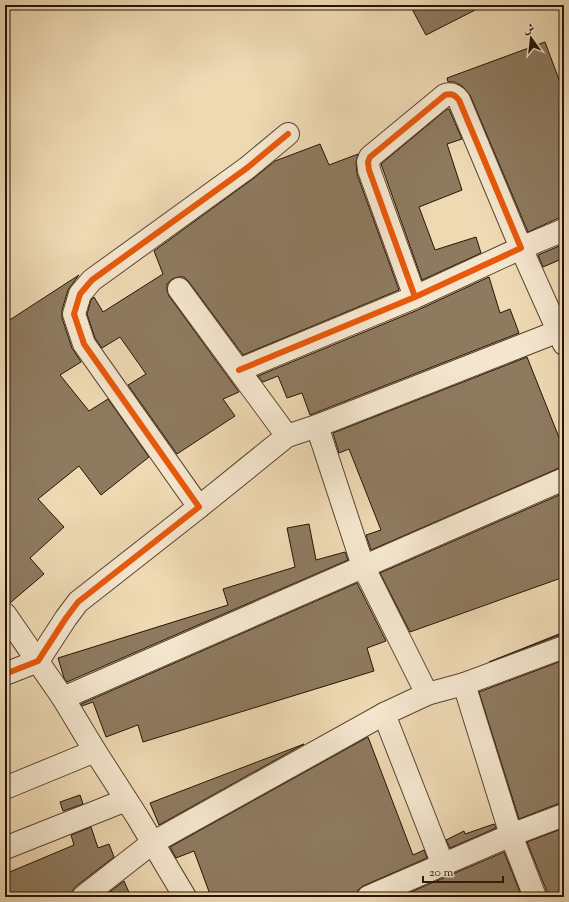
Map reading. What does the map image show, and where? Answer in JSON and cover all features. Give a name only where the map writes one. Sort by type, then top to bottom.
[{"type":"street","points":[[5,674],[38,661],[78,602],[287,436],[562,335],[521,248],[459,100],[454,95],[450,94],[445,95],[370,158],[368,162],[369,170],[415,297]]},
{"type":"street","points":[[199,506],[84,344],[74,314],[80,294],[92,280],[247,168],[288,134]]},
{"type":"street","points":[[239,370],[415,297],[521,248],[564,230]]},
{"type":"street","points":[[179,290],[287,436]]},
{"type":"street","points":[[317,426],[363,566],[427,694]]},
{"type":"street","points":[[63,698],[564,479]]},
{"type":"street","points":[[5,614],[63,698],[138,818],[185,897]]},
{"type":"street","points":[[83,897],[152,843],[384,714],[427,694],[464,684],[564,646]]},
{"type":"street","points":[[464,684],[511,835],[535,897]]},
{"type":"street","points":[[384,714],[443,865]]},
{"type":"street","points":[[5,788],[95,751]]},
{"type":"street","points":[[5,848],[126,800]]},
{"type":"street","points":[[368,897],[511,835],[564,815]]},
{"type":"building","points":[[425,5],[485,5],[426,35],[413,11]]},
{"type":"building","points":[[545,42],[564,93],[564,218],[559,218],[528,232],[470,95],[462,86],[455,82],[448,82],[447,78]]},
{"type":"building","points":[[447,109],[449,109],[462,139],[447,144],[462,190],[419,207],[435,250],[476,237],[481,253],[422,280],[381,164]]},
{"type":"building","points":[[320,144],[329,165],[358,154],[356,163],[357,174],[399,290],[243,355],[189,282],[184,277],[172,279],[167,284],[169,296],[239,392],[223,399],[235,416],[177,454],[128,385],[146,374],[120,337],[102,348],[95,338],[87,314],[91,300],[94,297],[103,312],[163,274],[154,251],[275,161]]},
{"type":"building","points":[[564,244],[564,258],[543,267],[538,255]]},
{"type":"building","points":[[79,275],[68,290],[62,310],[62,318],[72,348],[81,362],[60,375],[89,411],[108,399],[149,457],[101,495],[79,466],[38,499],[64,527],[30,558],[44,574],[10,603],[5,602],[5,323]]},
{"type":"building","points":[[489,277],[500,313],[510,309],[519,333],[310,415],[302,393],[287,398],[278,376],[263,382],[258,376],[420,309]]},
{"type":"building","points":[[527,357],[564,450],[564,467],[371,550],[366,535],[381,530],[349,449],[339,453],[333,433]]},
{"type":"building","points":[[564,493],[564,577],[410,632],[380,573]]},
{"type":"building","points":[[309,524],[316,560],[345,552],[348,560],[67,682],[64,678],[58,658],[228,605],[223,589],[295,567],[287,528]]},
{"type":"building","points":[[357,583],[386,641],[367,648],[374,671],[143,742],[138,725],[106,737],[93,702],[82,706],[81,704]]},
{"type":"building","points":[[564,632],[564,635],[560,635],[489,662]]},
{"type":"building","points":[[564,660],[564,803],[560,803],[519,819],[479,692]]},
{"type":"building","points":[[368,737],[413,855],[424,850],[427,858],[363,886],[358,890],[356,897],[211,897],[194,851],[176,858],[170,847]]},
{"type":"building","points":[[304,744],[159,825],[150,803]]},
{"type":"building","points":[[80,795],[83,804],[63,811],[60,802]]},
{"type":"building","points":[[494,824],[496,828],[450,848],[446,840],[464,831],[465,834]]},
{"type":"building","points":[[91,827],[98,848],[109,844],[114,857],[75,887],[71,897],[5,897],[5,874],[74,845],[71,835]]},
{"type":"building","points":[[564,828],[564,897],[547,897],[547,892],[527,842]]},
{"type":"building","points":[[504,852],[522,897],[399,897]]},
{"type":"building","points":[[124,881],[131,897],[103,897]]},
{"type":"cycle path","points":[[239,370],[415,297],[521,248],[459,100],[451,94],[445,95],[370,157],[368,162],[369,170],[415,297]]},
{"type":"cycle path","points":[[5,674],[38,661],[78,602],[199,507],[84,344],[74,314],[80,294],[92,280],[247,168],[288,134]]}]
